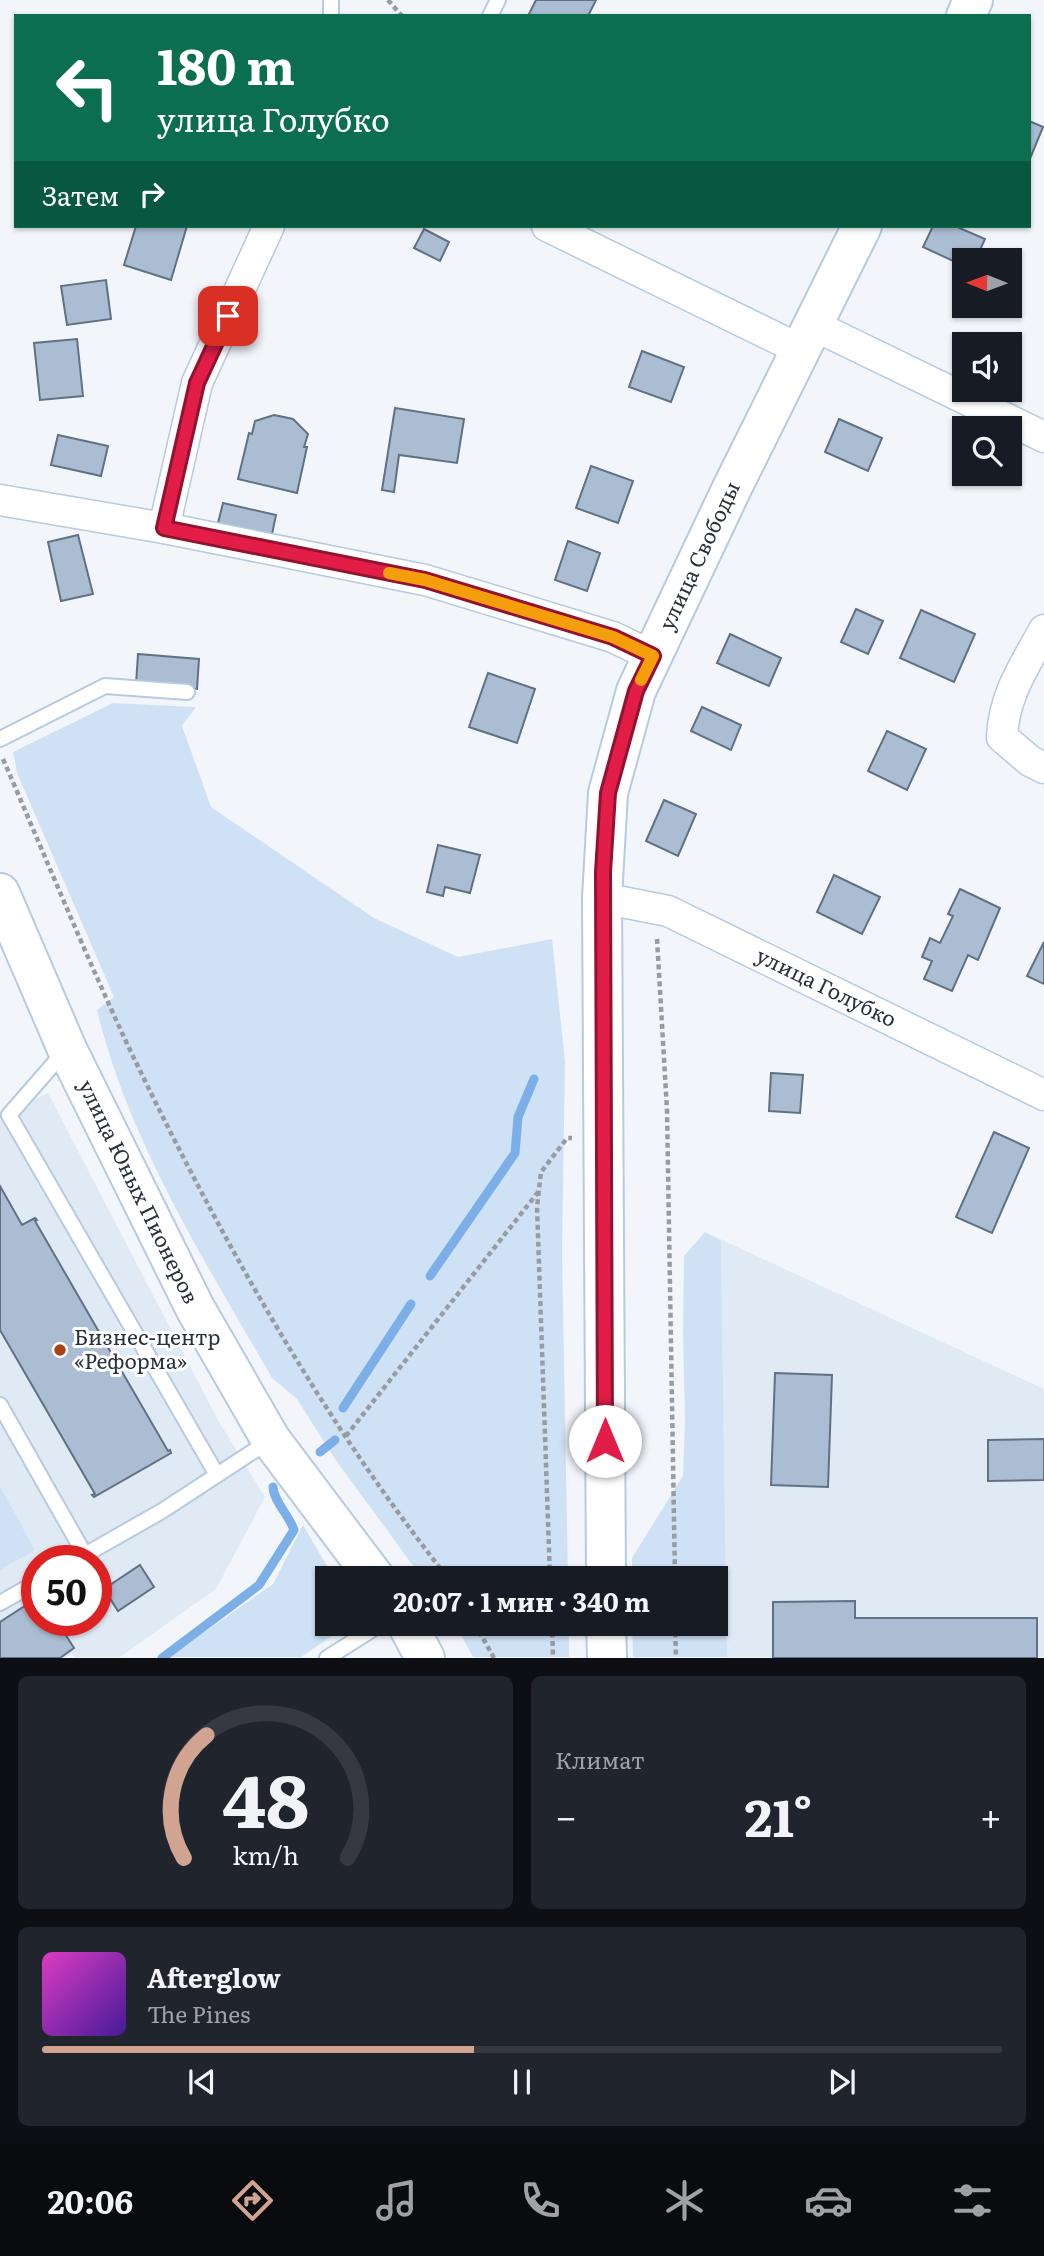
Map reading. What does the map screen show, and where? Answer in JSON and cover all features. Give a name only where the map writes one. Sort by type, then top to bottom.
[{"type":"main road","name":"улица Свободы","points":[[606,1566],[602,898],[608,793],[636,691],[861,228]]},
{"type":"main road","name":"улица Юных Пионеров","points":[[3,908],[68,1049],[195,1308],[271,1440],[366,1566]]},
{"type":"main road","points":[[414,1636],[425,1657]]},
{"type":"main road","points":[[606,1636],[607,1657]]},
{"type":"street","points":[[164,528],[197,383],[268,228]]},
{"type":"street","points":[[552,228],[1044,437]]},
{"type":"street","points":[[0,500],[164,528],[425,580],[613,637],[653,656]]},
{"type":"street","points":[[1044,630],[1012,690],[1003,714],[1002,737],[1030,761],[1044,768]]},
{"type":"street","name":"улица Голубко","points":[[602,898],[668,911],[1044,1095]]},
{"type":"lane","points":[[0,739],[105,685],[187,692]]},
{"type":"lane","points":[[68,1049],[9,1115],[217,1475]]},
{"type":"lane","points":[[0,1405],[72,1545]]},
{"type":"lane","points":[[102,1545],[162,1511],[271,1440]]},
{"type":"lane","points":[[0,1604],[21,1592]]},
{"type":"lane","points":[[327,1657],[361,1636]]},
{"type":"path","points":[[388,0],[400,14]]},
{"type":"path","points":[[0,752],[130,1048],[195,1180],[268,1316],[403,1522],[438,1566]]},
{"type":"path","points":[[655,909],[667,1110],[675,1566]]},
{"type":"path","points":[[550,1566],[537,1207],[541,1172],[567,1138],[603,1138]]},
{"type":"path","points":[[346,1436],[539,1191]]},
{"type":"path","points":[[482,1636],[494,1657]]},
{"type":"path","points":[[552,1636],[553,1657]]},
{"type":"path","points":[[675,1636],[676,1657]]},
{"type":"shaded area","points":[[113,703],[196,707],[182,726],[211,807],[374,918],[458,957],[552,939],[565,1061],[562,1252],[568,1566],[413,1566],[335,1459],[297,1399],[272,1378],[171,1200],[128,1106],[97,1010],[114,997],[17,773],[13,752]]},
{"type":"shaded area","points":[[48,1093],[218,1420],[265,1497],[216,1589],[120,1657],[75,1657],[72,1654],[66,1657],[0,1657],[0,1114]]},
{"type":"shaded area","points":[[705,1232],[1044,1389],[1044,1657],[727,1657],[728,1566],[726,1566],[721,1241]]},
{"type":"shaded area","points":[[705,1232],[721,1241],[726,1566],[632,1566],[632,1558],[683,1476],[684,1256]]},
{"type":"shaded area","points":[[0,1487],[32,1545],[21,1545],[21,1558],[0,1570]]},
{"type":"shaded area","points":[[303,1525],[327,1566],[315,1566],[315,1636],[332,1636],[301,1657],[169,1657],[273,1584]]},
{"type":"shaded area","points":[[462,1636],[569,1636],[569,1657],[473,1657]]},
{"type":"shaded area","points":[[632,1636],[727,1636],[727,1657],[633,1657]]},
{"type":"building","points":[[536,0],[596,0],[589,14],[529,14]]},
{"type":"building","points":[[1031,122],[1043,127],[1031,156]]},
{"type":"building","points":[[135,228],[186,228],[171,280],[124,265]]},
{"type":"building","points":[[932,228],[960,228],[985,239],[981,248],[952,248],[952,260],[923,247]]},
{"type":"building","points":[[424,229],[449,242],[440,261],[414,248]]},
{"type":"building","points":[[106,280],[111,319],[67,325],[61,286]]},
{"type":"building","points":[[77,339],[83,396],[40,400],[34,343]]},
{"type":"building","points":[[642,351],[684,367],[671,402],[629,387]]},
{"type":"building","points":[[395,408],[464,419],[457,463],[399,455],[394,492],[382,490]]},
{"type":"building","points":[[274,415],[293,419],[308,434],[297,493],[238,479],[249,433],[252,434],[255,421]]},
{"type":"building","points":[[839,419],[882,438],[868,471],[825,452]]},
{"type":"building","points":[[58,435],[108,446],[101,476],[51,465]]},
{"type":"building","points":[[591,466],[633,481],[618,523],[576,508]]},
{"type":"building","points":[[223,503],[276,515],[271,539],[217,527]]},
{"type":"building","points":[[78,535],[93,594],[61,601],[48,542]]},
{"type":"building","points":[[568,541],[600,553],[587,591],[555,580]]},
{"type":"building","points":[[856,609],[883,621],[868,654],[841,642]]},
{"type":"building","points":[[921,610],[975,634],[954,682],[900,658]]},
{"type":"building","points":[[730,634],[781,658],[769,686],[717,663]]},
{"type":"building","points":[[138,654],[199,659],[197,689],[136,684]]},
{"type":"building","points":[[488,673],[535,689],[517,743],[469,727]]},
{"type":"building","points":[[702,707],[741,725],[731,750],[691,731]]},
{"type":"building","points":[[887,731],[926,749],[907,790],[868,771]]},
{"type":"building","points":[[664,800],[696,814],[678,856],[646,841]]},
{"type":"building","points":[[438,845],[480,855],[470,893],[445,887],[443,896],[427,892]]},
{"type":"building","points":[[834,875],[880,897],[862,934],[817,912]]},
{"type":"building","points":[[960,889],[1000,908],[978,960],[968,955],[952,991],[924,979],[932,961],[922,957],[930,938],[940,943],[953,916],[948,914]]},
{"type":"building","points":[[1044,942],[1044,984],[1027,976]]},
{"type":"building","points":[[771,1073],[803,1075],[800,1113],[769,1111]]},
{"type":"building","points":[[994,1132],[1029,1148],[992,1233],[956,1217]]},
{"type":"building","name":"Бизнес-центр «Реформа»","points":[[0,1186],[22,1225],[35,1218],[37,1220],[35,1221],[171,1453],[94,1497],[92,1495],[95,1494],[0,1330]]},
{"type":"building","points":[[775,1373],[832,1375],[828,1487],[771,1485]]},
{"type":"building","points":[[1044,1439],[1044,1480],[988,1481],[988,1440]]},
{"type":"building","points":[[140,1565],[154,1587],[118,1611],[112,1602],[112,1584]]},
{"type":"building","points":[[855,1601],[855,1618],[1037,1618],[1037,1658],[773,1658],[773,1602]]},
{"type":"building","points":[[21,1608],[21,1636],[66,1636],[74,1648],[60,1658],[0,1658],[0,1622]]},
{"type":"waterway","points":[[430,1276],[515,1153],[518,1117],[534,1079]]},
{"type":"waterway","points":[[343,1408],[411,1304]]},
{"type":"waterway","points":[[320,1452],[335,1440]]},
{"type":"waterway","points":[[162,1658],[259,1585],[294,1530],[276,1498],[273,1487]]},
{"type":"slow traffic","points":[[389,573],[425,580],[613,637],[653,656],[641,680]]},
{"type":"place","name":"Бизнес-центр «Реформа»","points":[[60,1350]]},
{"type":"route","points":[[228,316],[197,383],[164,528],[425,580],[613,637],[653,656],[636,691],[608,793],[603,872],[605,1441]]}]
